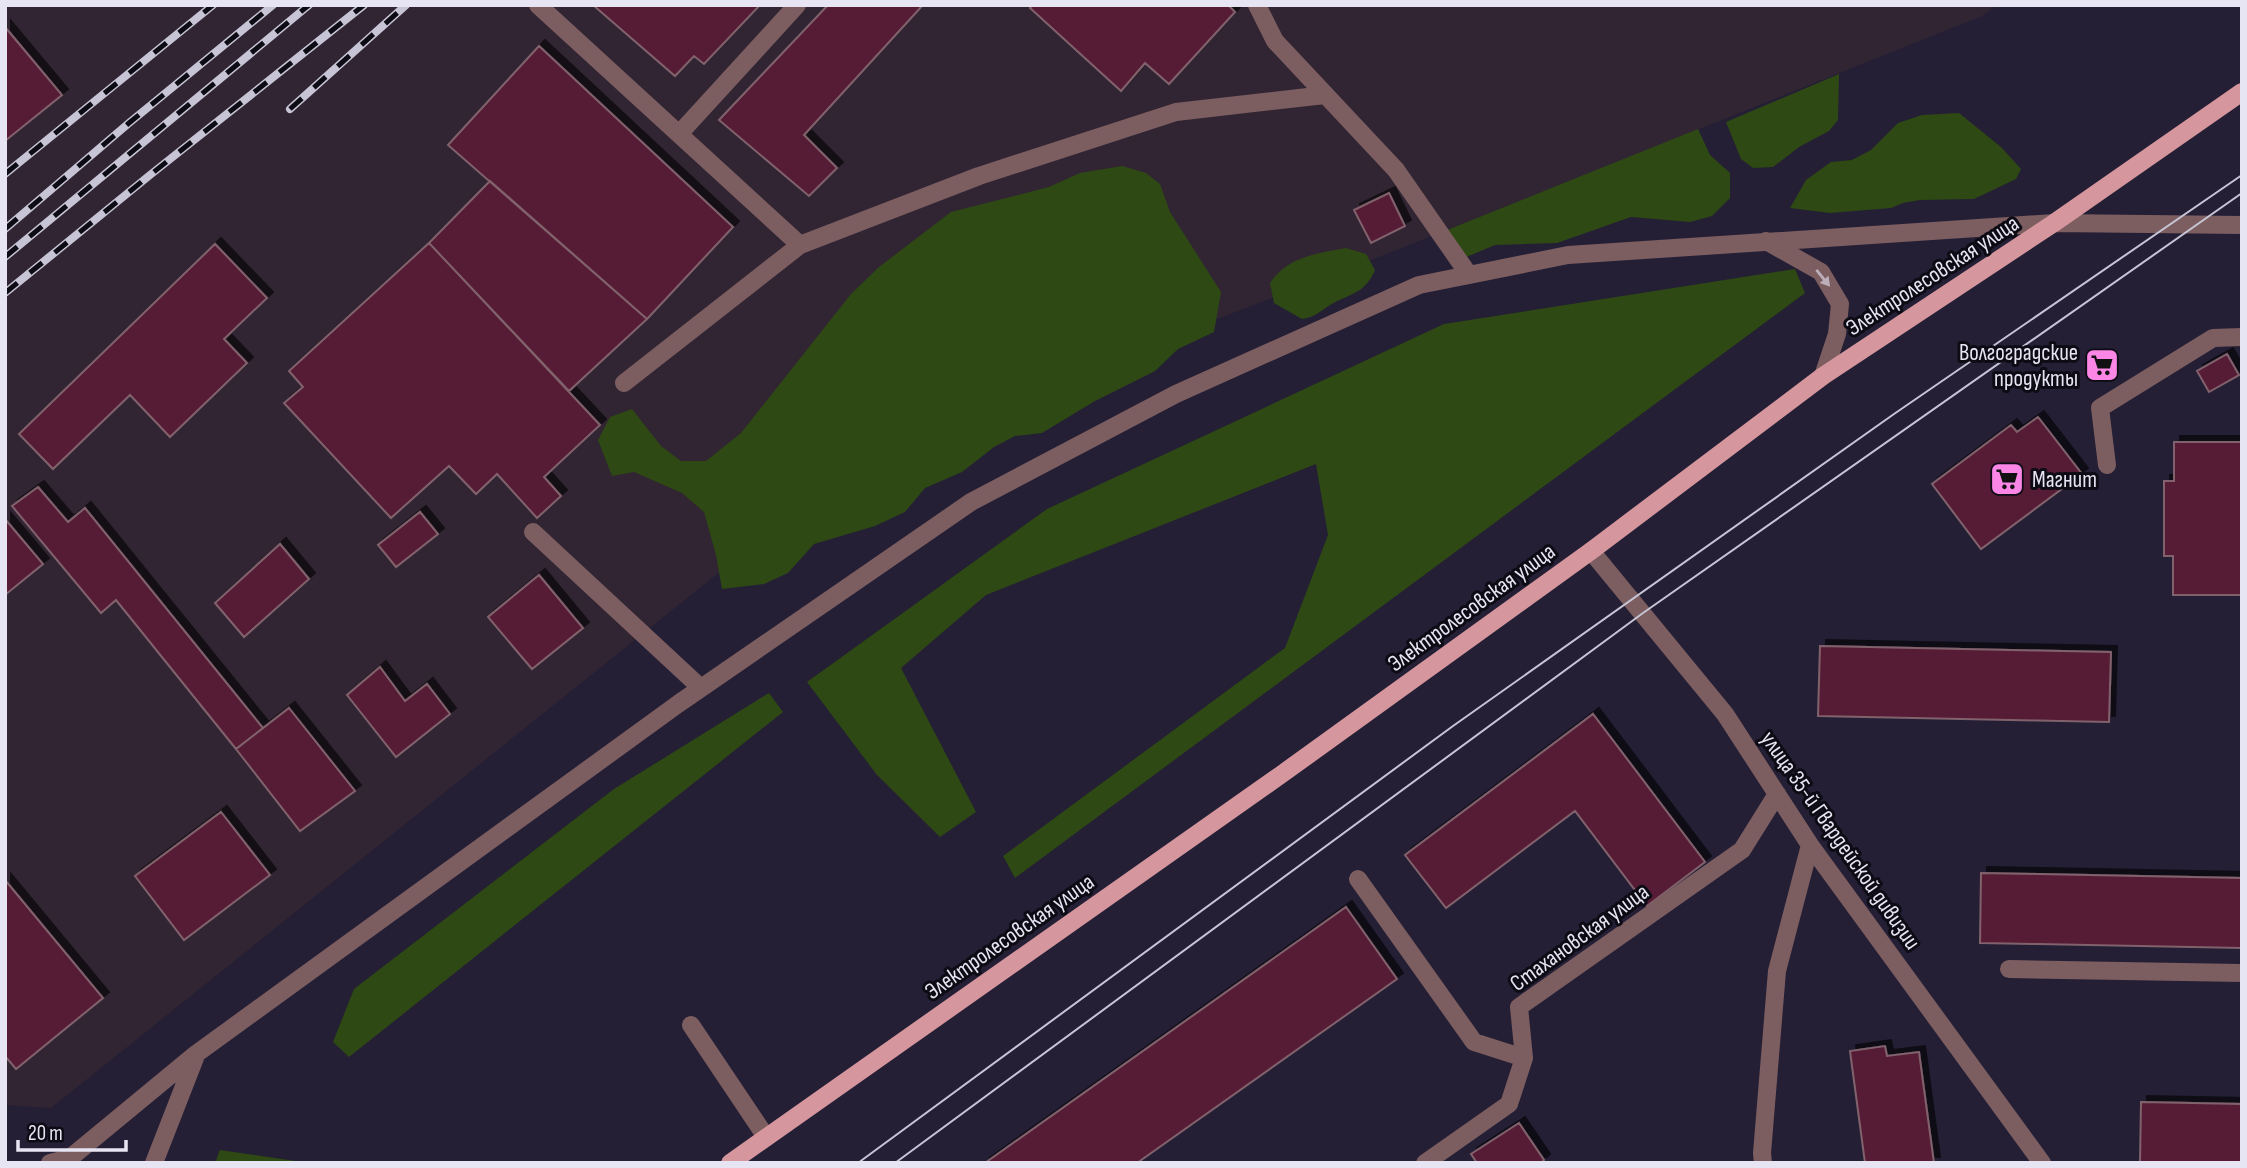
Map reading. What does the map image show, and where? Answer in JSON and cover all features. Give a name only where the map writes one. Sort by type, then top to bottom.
[{"type":"main road","name":"Электролесовская улица","points":[[730,1163],[1260,789],[1591,551],[1823,376],[2054,223],[2242,92]]},
{"type":"street","points":[[538,5],[800,245]]},
{"type":"street","points":[[680,133],[797,5]]},
{"type":"street","points":[[1257,5],[1275,40],[1396,170],[1469,275]]},
{"type":"street","points":[[624,383],[800,245],[979,176],[1176,112],[1325,95]]},
{"type":"street","points":[[50,1163],[70,1158],[196,1054],[701,688],[971,502],[1176,394],[1419,285],[1568,255],[2054,223],[2242,225]]},
{"type":"street","points":[[1766,241],[1821,272],[1840,304],[1837,334],[1823,376]]},
{"type":"street","points":[[2107,465],[2100,408],[2213,338],[2242,337]]},
{"type":"street","points":[[533,532],[701,688]]},
{"type":"street","name":"улица 35-й Гвардейской дивизии","points":[[1591,551],[1725,714],[1810,845],[2042,1163]]},
{"type":"street","name":"Стахановская улица","points":[[1425,1163],[1510,1104],[1524,1058],[1518,1007],[1742,850],[1777,794]]},
{"type":"street","points":[[1763,1163],[1777,971],[1810,845]]},
{"type":"street","points":[[1358,880],[1474,1042],[1524,1058]]},
{"type":"street","points":[[2009,969],[2242,973]]},
{"type":"street","points":[[691,1025],[766,1137]]},
{"type":"street","points":[[154,1163],[196,1054]]},
{"type":"shaded area","points":[[5,5],[1997,5],[1982,16],[1389,253],[868,453],[51,1108],[5,1105]]},
{"type":"green space","points":[[1839,74],[1838,120],[1829,131],[1799,147],[1773,167],[1753,168],[1741,159],[1726,122]]},
{"type":"green space","points":[[1959,113],[2001,147],[2021,169],[2016,179],[1974,199],[1920,200],[1891,208],[1830,213],[1790,208],[1806,180],[1831,162],[1852,160],[1871,150],[1898,123],[1922,115]]},
{"type":"green space","points":[[1698,129],[1710,155],[1730,173],[1730,198],[1712,216],[1690,222],[1631,217],[1557,243],[1495,245],[1452,263],[1447,230]]},
{"type":"green space","points":[[1122,166],[1146,173],[1160,184],[1170,212],[1221,292],[1214,332],[1178,349],[1155,371],[1095,401],[1042,433],[1015,436],[994,447],[962,472],[925,488],[905,512],[875,526],[814,544],[788,573],[764,584],[722,589],[704,512],[682,493],[634,472],[612,476],[598,440],[610,417],[632,409],[661,446],[681,461],[706,461],[741,433],[851,294],[879,267],[951,212],[1049,187],[1080,173]]},
{"type":"green space","points":[[1346,248],[1366,254],[1375,270],[1361,289],[1302,319],[1274,303],[1270,283],[1285,267],[1304,258]]},
{"type":"green space","points":[[1795,269],[1805,293],[1015,878],[1003,856],[1285,648],[1328,535],[1316,464],[986,595],[901,668],[976,812],[940,837],[877,775],[807,682],[1047,509],[1444,324]]},
{"type":"green space","points":[[769,693],[783,712],[349,1057],[333,1042],[354,989],[614,789]]},
{"type":"green space","points":[[220,1150],[296,1161],[215,1163]]},
{"type":"building","points":[[593,5],[760,5],[704,64],[694,56],[675,76]]},
{"type":"building","points":[[828,5],[923,5],[804,135],[837,168],[809,196],[719,120]]},
{"type":"building","points":[[1033,5],[1228,5],[1235,12],[1169,84],[1145,63],[1121,91],[1030,8]]},
{"type":"building","points":[[5,27],[62,95],[5,141]]},
{"type":"building","points":[[539,46],[733,227],[647,319],[448,145]]},
{"type":"building","points":[[490,181],[647,319],[569,391],[429,243]]},
{"type":"building","points":[[1389,193],[1405,226],[1371,243],[1354,210]]},
{"type":"building","points":[[429,243],[600,425],[544,477],[561,496],[537,518],[497,474],[476,494],[449,466],[391,518],[284,403],[303,387],[289,371]]},
{"type":"building","points":[[215,244],[267,298],[224,339],[247,363],[170,437],[130,395],[53,469],[19,434]]},
{"type":"building","points":[[2227,354],[2239,375],[2209,392],[2197,371]]},
{"type":"building","name":"Магнит","points":[[2038,417],[2082,474],[1981,549],[1932,484],[2011,425],[2017,432]]},
{"type":"building","points":[[2174,442],[2242,442],[2242,595],[2173,595],[2173,556],[2164,556],[2164,481],[2174,481]]},
{"type":"building","points":[[38,487],[68,522],[85,508],[263,728],[236,749],[116,600],[101,613],[12,506]]},
{"type":"building","points":[[420,512],[438,534],[396,567],[378,545]]},
{"type":"building","points":[[5,519],[43,564],[5,595]]},
{"type":"building","points":[[280,544],[309,579],[244,637],[215,603]]},
{"type":"building","points":[[539,575],[583,628],[532,669],[488,617]]},
{"type":"building","points":[[1820,646],[2111,652],[2109,722],[1818,716]]},
{"type":"building","points":[[380,667],[405,701],[427,684],[450,714],[396,757],[347,695]]},
{"type":"building","points":[[289,708],[355,791],[300,831],[236,749]]},
{"type":"building","points":[[1593,714],[1705,862],[1647,906],[1575,811],[1446,908],[1405,855]]},
{"type":"building","points":[[221,812],[270,875],[184,940],[135,876]]},
{"type":"building","points":[[1981,873],[2242,878],[2242,948],[1980,943]]},
{"type":"building","points":[[5,880],[103,998],[16,1069],[5,1056]]},
{"type":"building","points":[[1346,907],[1397,979],[1137,1163],[985,1163]]},
{"type":"building","points":[[1885,1046],[1887,1056],[1919,1052],[1934,1163],[1865,1163],[1850,1051]]},
{"type":"building","points":[[2141,1102],[2242,1104],[2242,1163],[2140,1163]]},
{"type":"building","points":[[1519,1123],[1544,1160],[1541,1163],[1477,1163],[1471,1154]]},
{"type":"tram line","points":[[858,1163],[1453,726],[1894,414],[2242,175]]},
{"type":"tram line","points":[[895,1163],[1643,613],[2242,193]]},
{"type":"railway","points":[[5,174],[213,5]]},
{"type":"railway","points":[[5,229],[273,5]]},
{"type":"railway","points":[[5,257],[309,5]]},
{"type":"railway","points":[[5,293],[364,5]]},
{"type":"railway","points":[[290,109],[406,5]]},
{"type":"place","name":"Волгоградские продукты","points":[[2102,365]]},
{"type":"place","name":"Магнит","points":[[2007,479]]}]
